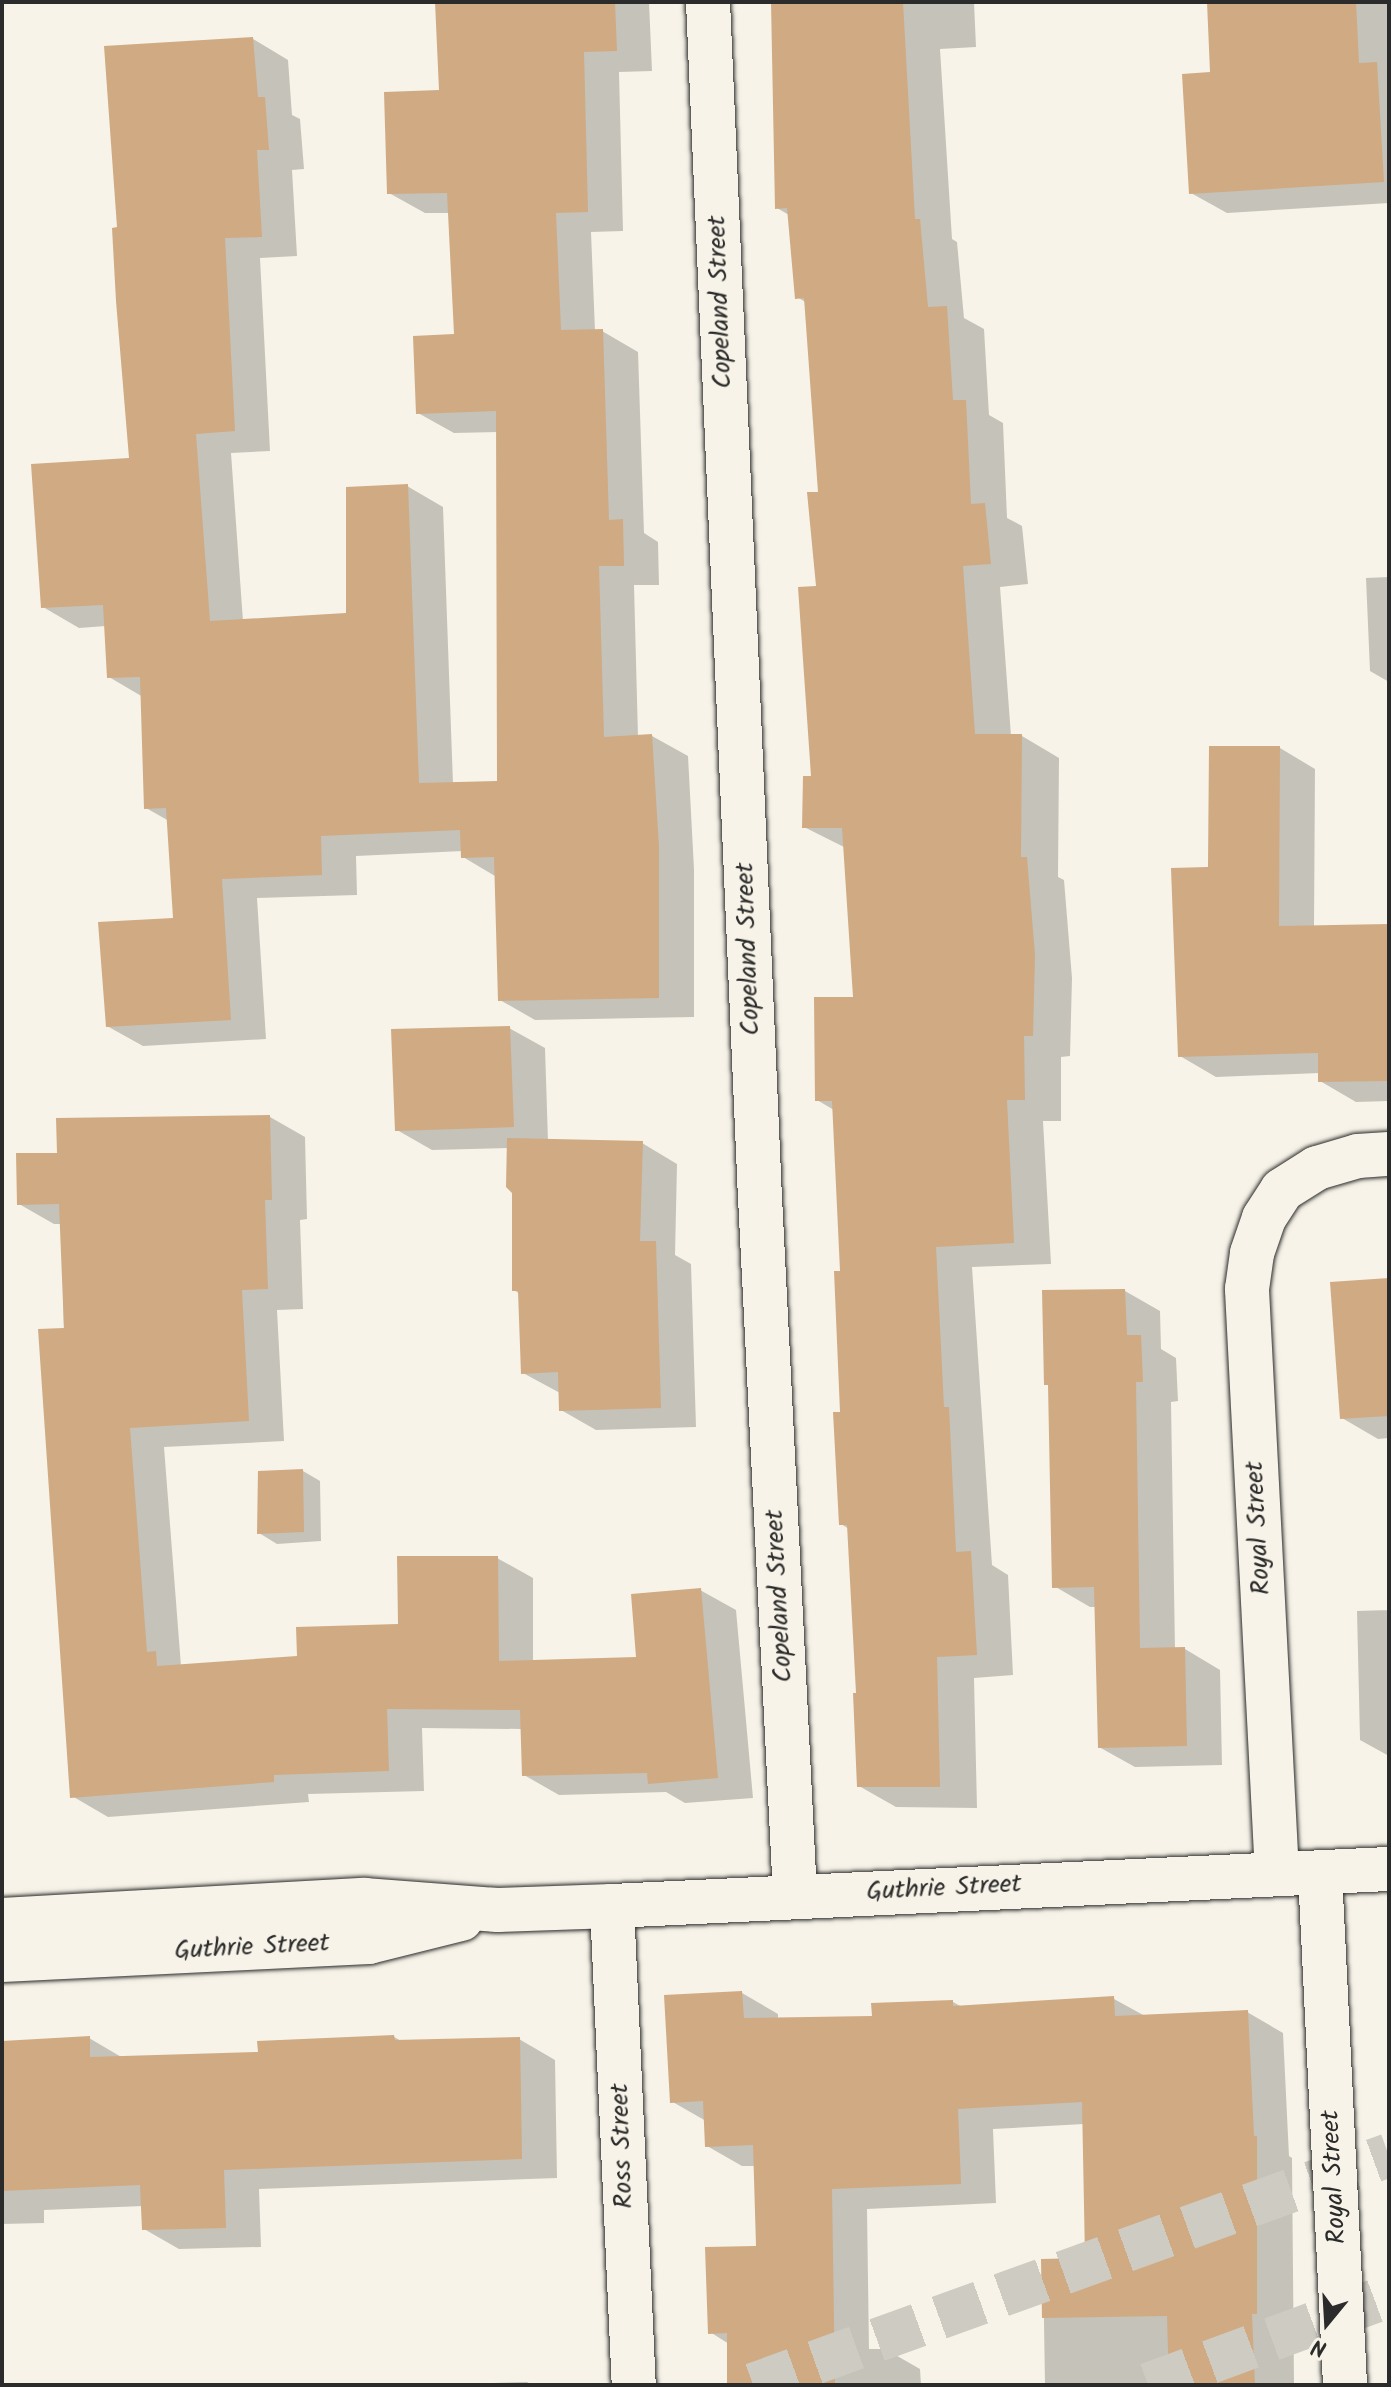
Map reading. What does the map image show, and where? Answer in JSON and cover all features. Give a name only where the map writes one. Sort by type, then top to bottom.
[{"type":"street","name":"Copeland Street","points":[[708,2],[758,1161],[795,1896]]},
{"type":"street","name":"Royal Street","points":[[1277,1874],[1247,1289],[1252,1253],[1264,1218],[1282,1190],[1317,1168],[1358,1156],[1389,1154]]},
{"type":"street","name":"Guthrie Street","points":[[2,1920],[364,1900],[498,1910],[612,1906],[1389,1869]]},
{"type":"street","name":"Royal Street","points":[[1320,1873],[1345,2385]]},
{"type":"street","name":"Ross Street","points":[[612,1906],[634,2385]]},
{"type":"street","name":"Guthrie Street","points":[[2,1960],[369,1942],[498,1910]]},
{"type":"building","points":[[435,2],[615,2],[617,51],[584,52],[588,212],[556,213],[561,330],[603,329],[609,520],[623,519],[624,566],[599,566],[604,737],[652,734],[659,847],[659,998],[498,1001],[494,857],[461,858],[460,830],[321,836],[322,875],[222,879],[231,1020],[106,1027],[98,922],[173,918],[166,808],[144,809],[140,677],[107,678],[103,605],[41,608],[31,464],[129,458],[116,301],[112,228],[117,227],[104,46],[253,37],[258,97],[265,97],[269,150],[257,150],[262,237],[225,238],[235,431],[196,434],[210,621],[346,613],[346,487],[408,484],[419,783],[497,781],[496,411],[416,414],[413,336],[454,334],[447,193],[387,194],[384,92],[439,90]]},
{"type":"building","points":[[771,2],[903,2],[915,219],[920,219],[928,307],[947,306],[953,400],[966,400],[971,504],[985,503],[991,564],[963,566],[975,734],[1022,734],[1021,857],[1027,857],[1035,955],[1033,1036],[1024,1036],[1025,1100],[1007,1100],[1014,1243],[936,1247],[944,1407],[949,1407],[956,1552],[971,1551],[977,1655],[937,1657],[940,1787],[857,1787],[853,1693],[856,1693],[847,1525],[839,1525],[833,1412],[840,1412],[834,1271],[840,1271],[832,1101],[815,1101],[814,997],[853,997],[842,828],[802,828],[803,776],[811,776],[798,587],[816,586],[807,492],[818,492],[804,298],[795,299],[787,208],[775,209]]},
{"type":"building","points":[[1207,2],[1356,2],[1359,63],[1377,62],[1384,182],[1189,194],[1182,74],[1210,72]]},
{"type":"building","points":[[1209,746],[1280,746],[1279,926],[1389,924],[1389,1081],[1318,1082],[1318,1053],[1178,1057],[1171,868],[1208,867]]},
{"type":"building","points":[[510,1026],[514,1127],[395,1131],[391,1029]]},
{"type":"building","points":[[270,1115],[272,1200],[265,1200],[268,1289],[242,1290],[249,1421],[130,1428],[147,1652],[156,1651],[157,1666],[297,1656],[296,1627],[398,1624],[397,1556],[498,1556],[499,1661],[636,1657],[631,1594],[701,1588],[718,1778],[648,1784],[647,1773],[522,1776],[520,1710],[387,1709],[389,1771],[274,1775],[274,1782],[70,1798],[38,1329],[64,1328],[59,1204],[17,1205],[16,1153],[57,1153],[56,1118]]},
{"type":"building","points":[[507,1138],[643,1141],[640,1241],[656,1241],[661,1408],[559,1411],[558,1372],[521,1374],[518,1291],[512,1291],[512,1193],[506,1187]]},
{"type":"building","points":[[1389,1278],[1389,1416],[1340,1419],[1330,1282]]},
{"type":"building","points":[[1125,1289],[1127,1335],[1141,1335],[1143,1382],[1136,1382],[1140,1648],[1185,1647],[1187,1746],[1098,1748],[1094,1587],[1052,1588],[1048,1385],[1044,1385],[1042,1290]]},
{"type":"building","points":[[303,1469],[304,1532],[257,1534],[258,1471]]},
{"type":"building","points":[[742,1991],[744,2018],[872,2016],[871,2003],[953,2000],[953,2006],[1114,1996],[1115,2016],[1248,2010],[1254,2136],[1257,2136],[1257,2314],[1252,2314],[1255,2385],[1169,2385],[1167,2316],[1042,2318],[1041,2259],[1085,2258],[1082,2102],[958,2109],[961,2184],[832,2189],[835,2385],[727,2385],[727,2333],[708,2334],[705,2247],[756,2246],[753,2145],[705,2147],[703,2101],[670,2103],[664,1995]]},
{"type":"building","points":[[394,2035],[395,2040],[520,2037],[522,2159],[224,2170],[226,2228],[142,2230],[140,2185],[2,2191],[2,2041],[90,2036],[90,2057],[258,2052],[257,2041]]},
{"type":"tunnel","points":[[753,2385],[1389,2155]]},
{"type":"tunnel","points":[[1148,2385],[1389,2296]]}]
